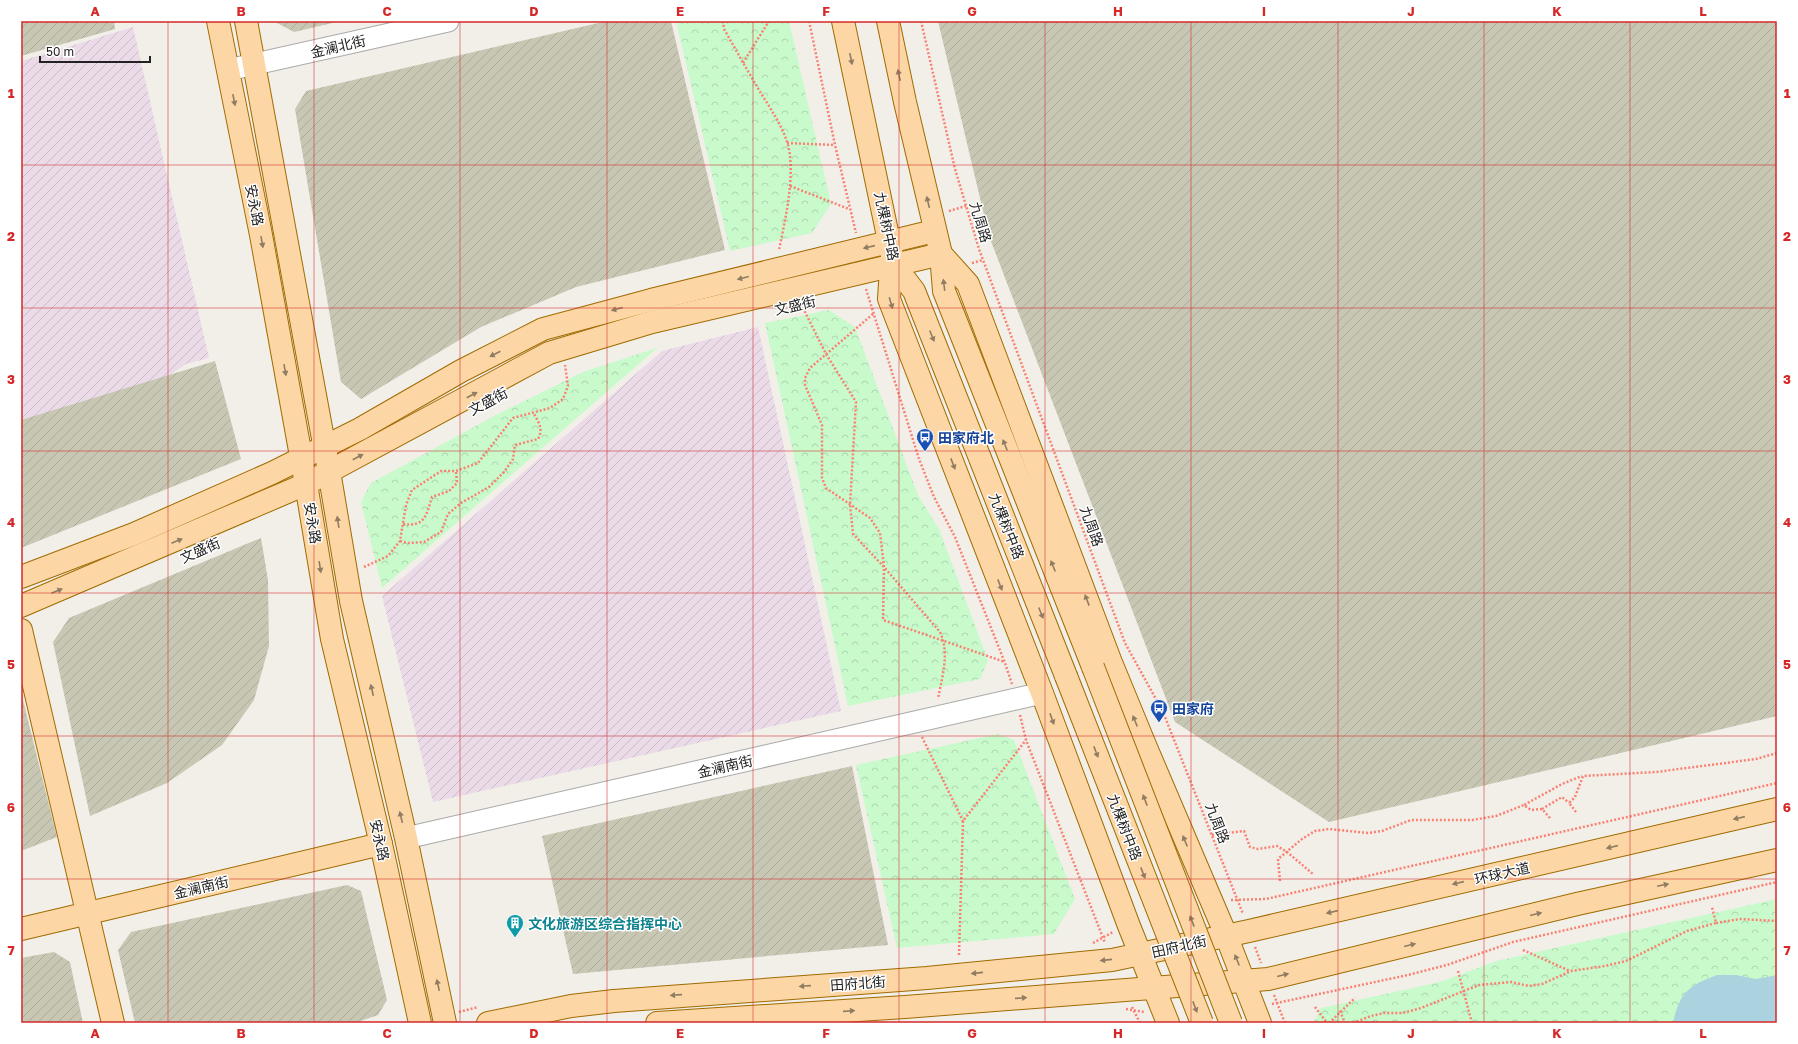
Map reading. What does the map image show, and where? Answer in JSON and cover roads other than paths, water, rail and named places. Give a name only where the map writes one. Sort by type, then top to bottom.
[{"type":"main road","name":"安永路","points":[[218,21],[261,235],[306,484],[332,639],[381,844],[420,1023]]},
{"type":"main road","name":"安永路","points":[[246,21],[329,471],[351,601],[406,838],[445,1023]]},
{"type":"main road","name":"九棵树中路","points":[[843,21],[890,242],[892,274],[914,291],[1202,1023]]},
{"type":"main road","name":"九棵树中路","points":[[888,21],[934,231],[947,260],[944,291],[1093,667],[1231,1023]]},
{"type":"main road","points":[[21,577],[134,534],[272,474],[324,446],[360,429],[461,371],[543,329],[652,300],[934,231]]},
{"type":"main road","points":[[947,260],[968,284],[1110,660],[1226,935],[1257,1015]]},
{"type":"main road","name":"文盛街","points":[[21,606],[306,484],[355,459],[549,353],[652,322],[892,274],[947,260]]},
{"type":"main road","points":[[892,274],[889,299],[1042,693],[1140,954],[1166,1018]]},
{"type":"main road","points":[[21,630],[113,1023]]},
{"type":"main road","name":"环球大道","points":[[1226,935],[1249,931],[1777,809]]},
{"type":"main road","name":"金澜南街","points":[[21,929],[381,844]]},
{"type":"main road","points":[[1245,982],[1268,979],[1577,904],[1777,860]]},
{"type":"main road","name":"田府北街","points":[[488,1023],[550,1010],[614,1001],[927,978],[1112,960],[1226,935]]},
{"type":"main road","name":"田府北街","points":[[657,1023],[905,1007],[1245,982]]},
{"type":"street","name":"金澜北街","points":[[228,70],[448,21]]},
{"type":"street","name":"金澜南街","points":[[406,838],[1042,693]]},
{"type":"water","points":[[1717,975],[1736,975],[1756,979],[1777,975],[1777,1023],[1673,1023],[1682,997],[1692,987]]},
{"type":"place","name":"田家府北","points":[[925,452]]},
{"type":"place","name":"田家府","points":[[1159,723]]},
{"type":"place","name":"文化旅游区综合指挥中心","points":[[515,938]]}]
